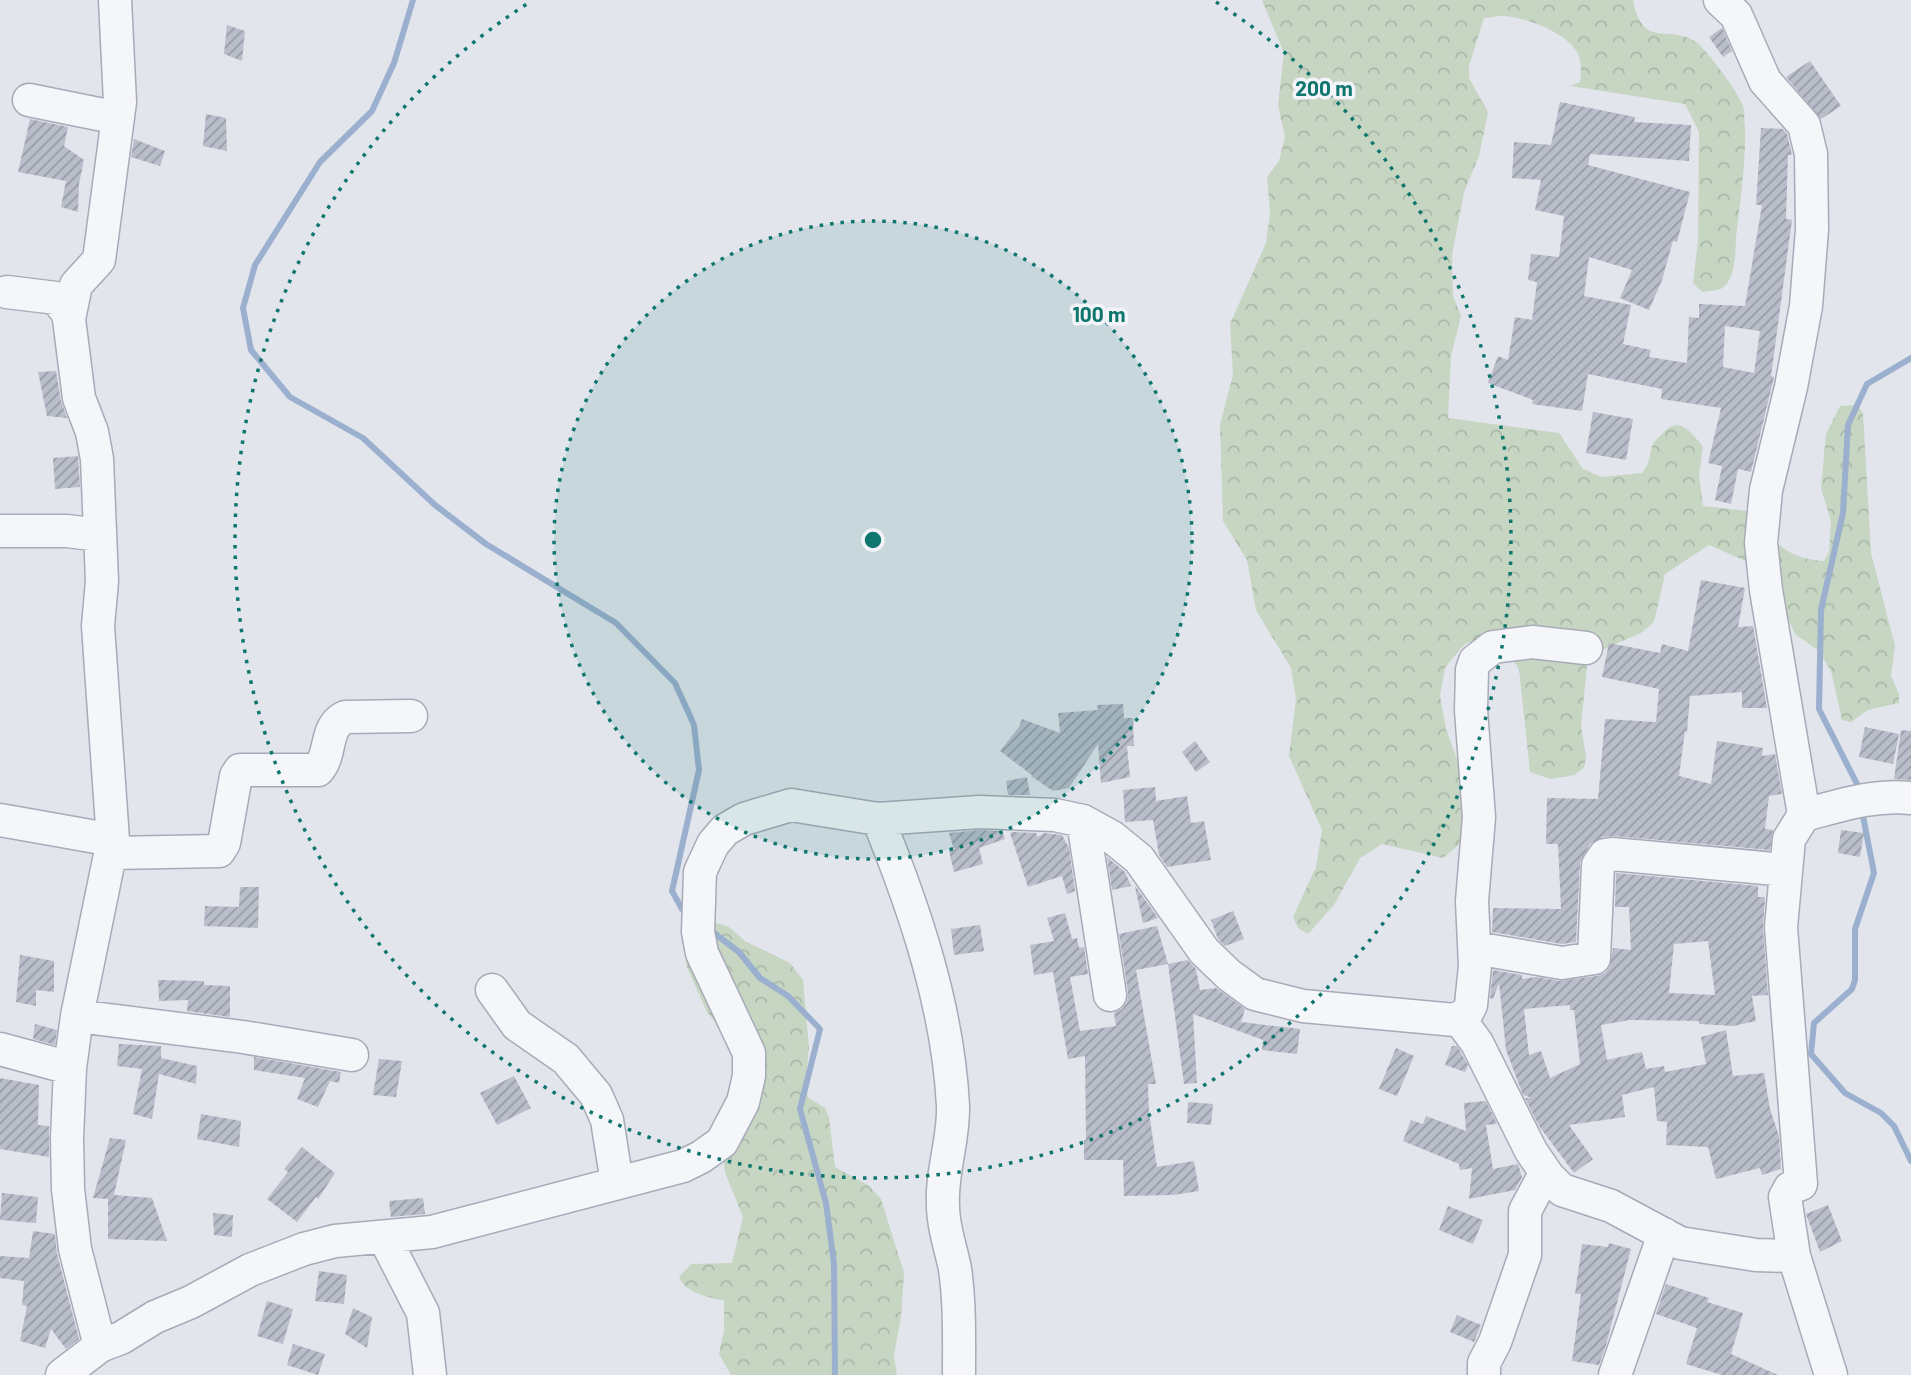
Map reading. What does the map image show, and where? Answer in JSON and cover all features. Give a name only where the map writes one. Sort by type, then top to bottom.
[{"type":"street","points":[[69,319],[76,285],[99,260],[120,102],[115,0]]},
{"type":"street","points":[[1720,0],[1735,15],[1765,80],[1804,125],[1811,154],[1812,229],[1806,306],[1791,387],[1766,490],[1761,543],[1766,590],[1804,815],[1789,839],[1781,927],[1801,1184],[1790,1188],[1784,1197],[1794,1256],[1831,1375]]},
{"type":"street","points":[[29,100],[118,118]]},
{"type":"street","points":[[8,292],[56,298],[67,312],[79,398],[92,432],[97,459],[102,581],[98,626],[113,847],[77,1016],[70,1068],[67,1138],[68,1189],[75,1249],[100,1346]]},
{"type":"street","points":[[0,531],[67,531],[100,535]]},
{"type":"street","points":[[1455,1020],[1467,1013],[1471,1004],[1475,948],[1472,901],[1479,817],[1471,710],[1472,670],[1475,661],[1493,647],[1532,642],[1586,648]]},
{"type":"street","points":[[0,820],[113,847],[219,851],[225,843],[236,776],[240,770],[318,770],[323,764],[333,728],[340,719],[411,716]]},
{"type":"street","points":[[1804,815],[1867,799],[1911,798]]},
{"type":"street","points":[[62,1375],[100,1346],[121,1338],[155,1317],[191,1302],[224,1282],[304,1249],[335,1241],[432,1232],[683,1166],[722,1142],[743,1102],[749,1076],[748,1053],[702,953],[698,932],[700,872],[713,844],[725,830],[744,819],[792,805],[878,819],[981,812],[1055,815],[1083,821],[1111,837],[1139,859],[1204,951],[1229,975],[1255,994],[1303,1006],[1455,1020],[1463,1024],[1477,1043],[1526,1142],[1548,1176],[1562,1190],[1611,1206],[1680,1243],[1756,1255],[1794,1256]]},
{"type":"street","points":[[878,819],[908,896],[931,973],[943,1032],[953,1107],[943,1208],[956,1279],[959,1375]]},
{"type":"street","points":[[1083,821],[1110,995]]},
{"type":"street","points":[[1475,948],[1562,963],[1594,958],[1598,865],[1605,855],[1786,870]]},
{"type":"street","points":[[492,990],[517,1025],[566,1059],[596,1095],[607,1120],[617,1183]]},
{"type":"street","points":[[77,1016],[243,1037],[352,1055]]},
{"type":"street","points":[[0,1049],[70,1068]]},
{"type":"street","points":[[1484,1375],[1484,1363],[1495,1342],[1525,1255],[1525,1211],[1540,1183],[1548,1176]]},
{"type":"street","points":[[1615,1375],[1664,1234]]},
{"type":"street","points":[[384,1237],[423,1313],[430,1375]]},
{"type":"green space","points":[[1262,0],[1633,0],[1637,16],[1650,31],[1686,37],[1696,42],[1707,54],[1729,82],[1743,106],[1745,141],[1732,272],[1727,284],[1722,288],[1702,292],[1693,283],[1698,241],[1699,132],[1685,104],[1571,86],[1580,82],[1581,64],[1573,46],[1565,39],[1532,22],[1509,16],[1484,18],[1469,66],[1469,78],[1488,112],[1479,156],[1464,192],[1452,255],[1453,296],[1461,316],[1451,356],[1448,418],[1559,433],[1583,469],[1602,477],[1642,473],[1655,441],[1669,428],[1680,426],[1689,431],[1703,446],[1699,475],[1703,506],[1747,511],[1788,551],[1798,556],[1824,561],[1829,552],[1831,521],[1821,488],[1826,434],[1840,406],[1857,405],[1863,413],[1871,553],[1895,646],[1891,676],[1899,694],[1899,703],[1868,710],[1851,722],[1842,720],[1831,671],[1819,651],[1795,634],[1782,606],[1748,562],[1709,545],[1665,574],[1654,622],[1641,633],[1588,656],[1581,726],[1586,757],[1584,768],[1574,775],[1551,779],[1530,772],[1519,669],[1496,635],[1467,643],[1460,649],[1445,668],[1440,696],[1446,729],[1459,765],[1463,841],[1443,858],[1382,844],[1360,858],[1334,905],[1308,934],[1298,928],[1293,917],[1316,867],[1322,830],[1289,756],[1296,699],[1291,668],[1256,610],[1247,560],[1223,521],[1220,424],[1233,375],[1230,324],[1266,243],[1270,213],[1267,177],[1279,161],[1285,137],[1278,105],[1284,53]]},
{"type":"green space","points":[[710,921],[729,927],[745,941],[790,963],[803,980],[809,1047],[805,1090],[809,1098],[825,1108],[829,1117],[835,1167],[868,1185],[881,1199],[904,1273],[901,1317],[894,1355],[897,1375],[731,1375],[719,1354],[724,1331],[724,1301],[692,1291],[679,1277],[691,1264],[732,1263],[743,1217],[725,1173],[720,1129],[738,1074],[722,1030],[707,1012],[686,965],[684,934]]},
{"type":"building","points":[[227,25],[245,31],[242,61],[224,54]]},
{"type":"building","points":[[1722,28],[1732,51],[1723,57],[1709,37]]},
{"type":"building","points":[[1810,61],[1841,106],[1821,119],[1786,77]]},
{"type":"building","points":[[1560,102],[1635,117],[1634,122],[1691,125],[1689,161],[1590,154],[1588,165],[1690,192],[1677,242],[1673,241],[1662,280],[1649,310],[1620,298],[1632,270],[1589,257],[1584,296],[1631,305],[1623,344],[1651,350],[1649,357],[1687,363],[1689,317],[1699,318],[1699,304],[1745,306],[1762,205],[1756,205],[1761,128],[1783,129],[1787,134],[1792,155],[1788,155],[1786,219],[1792,220],[1771,376],[1774,377],[1751,472],[1738,469],[1731,504],[1715,500],[1722,466],[1708,463],[1721,408],[1661,399],[1662,389],[1588,374],[1582,411],[1532,404],[1533,400],[1488,383],[1498,356],[1508,360],[1515,317],[1532,320],[1537,282],[1528,280],[1531,254],[1559,257],[1564,216],[1535,210],[1541,180],[1512,178],[1514,142],[1551,145]],"holes":[[[1725,326],[1760,331],[1754,373],[1723,367]]]},
{"type":"building","points":[[206,114],[226,118],[227,151],[203,146]]},
{"type":"building","points":[[30,119],[68,127],[64,146],[84,160],[79,184],[78,212],[61,207],[66,181],[18,172]]},
{"type":"building","points":[[134,139],[165,151],[160,166],[131,157]]},
{"type":"building","points":[[56,371],[67,418],[47,416],[38,372]]},
{"type":"building","points":[[1593,412],[1633,419],[1626,460],[1586,453]]},
{"type":"building","points":[[78,456],[80,487],[55,489],[53,458]]},
{"type":"building","points":[[1701,580],[1745,588],[1738,627],[1753,626],[1767,708],[1742,708],[1742,692],[1690,696],[1679,776],[1711,784],[1717,741],[1763,748],[1762,756],[1775,754],[1782,794],[1769,796],[1765,829],[1773,830],[1770,850],[1602,837],[1590,844],[1580,863],[1576,942],[1562,944],[1492,932],[1493,908],[1561,909],[1558,844],[1546,844],[1547,798],[1598,799],[1605,719],[1656,722],[1659,689],[1602,677],[1609,643],[1660,653],[1662,644],[1688,651]]},
{"type":"building","points":[[1123,704],[1124,718],[1133,718],[1134,746],[1127,746],[1130,777],[1101,783],[1098,744],[1069,788],[1053,791],[1000,751],[1022,719],[1060,733],[1058,713],[1098,710],[1097,705]]},
{"type":"building","points":[[1865,727],[1899,734],[1893,764],[1859,757]]},
{"type":"building","points":[[1901,730],[1911,731],[1911,780],[1894,779]]},
{"type":"building","points":[[1195,741],[1210,762],[1196,772],[1182,752]]},
{"type":"building","points":[[1027,777],[1030,795],[1008,795],[1006,781]]},
{"type":"building","points":[[1155,787],[1156,801],[1187,796],[1191,823],[1204,821],[1211,860],[1167,867],[1159,855],[1153,820],[1125,822],[1123,790]]},
{"type":"building","points":[[1841,830],[1864,833],[1860,857],[1838,853]]},
{"type":"building","points":[[1002,831],[1005,839],[979,848],[983,864],[954,872],[949,851],[954,850],[949,833]]},
{"type":"building","points":[[1010,833],[1036,833],[1038,837],[1044,833],[1062,835],[1069,848],[1075,891],[1067,894],[1062,876],[1028,887]]},
{"type":"building","points":[[1107,857],[1125,872],[1131,886],[1112,890]]},
{"type":"building","points":[[1616,873],[1758,886],[1758,897],[1765,897],[1763,928],[1768,995],[1752,996],[1756,1021],[1733,1026],[1699,1024],[1699,1021],[1630,1020],[1601,1025],[1607,1060],[1642,1052],[1646,1069],[1664,1066],[1665,1072],[1706,1064],[1701,1037],[1726,1030],[1733,1076],[1764,1073],[1770,1109],[1779,1136],[1781,1169],[1762,1175],[1760,1168],[1716,1179],[1708,1147],[1666,1145],[1667,1122],[1657,1121],[1654,1087],[1622,1095],[1625,1117],[1569,1125],[1593,1159],[1574,1173],[1539,1126],[1525,1098],[1532,1098],[1523,1095],[1506,1050],[1499,983],[1493,999],[1490,998],[1493,970],[1522,975],[1522,979],[1537,977],[1559,981],[1605,973],[1610,966],[1613,948],[1631,950],[1629,907],[1615,907]],"holes":[[[1708,941],[1715,995],[1669,993],[1674,944]],[[1570,1005],[1570,1010],[1574,1010],[1580,1064],[1550,1078],[1541,1051],[1529,1055],[1524,1009]]]},
{"type":"building","points":[[240,887],[259,887],[258,928],[204,926],[205,906],[239,907]]},
{"type":"building","points":[[1136,887],[1158,918],[1143,923]]},
{"type":"building","points":[[1233,911],[1244,939],[1225,946],[1218,939],[1211,920]]},
{"type":"building","points":[[1065,913],[1072,939],[1077,938],[1079,948],[1084,947],[1088,974],[1070,977],[1080,1031],[1116,1026],[1114,1013],[1122,1009],[1127,1002],[1128,992],[1119,934],[1157,926],[1168,964],[1136,970],[1156,1084],[1148,1084],[1156,1161],[1157,1167],[1194,1161],[1199,1191],[1173,1195],[1124,1196],[1123,1160],[1084,1160],[1085,1056],[1068,1059],[1053,972],[1034,975],[1030,945],[1054,941],[1047,918]]},
{"type":"building","points":[[980,925],[984,951],[954,955],[951,929]]},
{"type":"building","points":[[20,955],[54,961],[54,992],[36,990],[36,1006],[16,1002]]},
{"type":"building","points":[[1188,960],[1196,969],[1200,990],[1216,988],[1245,1009],[1241,1022],[1300,1029],[1297,1054],[1262,1050],[1263,1040],[1193,1014],[1197,1083],[1184,1084],[1168,964]]},
{"type":"building","points":[[158,980],[204,981],[204,985],[230,986],[230,1017],[187,1011],[188,1000],[159,1001]]},
{"type":"building","points":[[35,1024],[57,1030],[55,1045],[33,1039]]},
{"type":"building","points":[[119,1044],[161,1046],[161,1058],[197,1066],[196,1084],[159,1074],[152,1119],[133,1114],[142,1069],[117,1066]]},
{"type":"building","points":[[1452,1046],[1457,1046],[1468,1065],[1465,1072],[1445,1065]]},
{"type":"building","points":[[1396,1048],[1414,1056],[1397,1096],[1379,1089]]},
{"type":"building","points":[[254,1057],[341,1072],[339,1083],[330,1081],[318,1107],[297,1099],[305,1078],[254,1070]]},
{"type":"building","points":[[379,1059],[402,1061],[396,1097],[373,1095]]},
{"type":"building","points":[[514,1076],[531,1108],[497,1125],[480,1093]]},
{"type":"building","points":[[0,1078],[39,1085],[38,1125],[49,1126],[49,1157],[0,1149]]},
{"type":"building","points":[[1486,1101],[1497,1124],[1486,1125],[1493,1169],[1518,1164],[1522,1177],[1515,1190],[1469,1199],[1472,1168],[1460,1170],[1459,1164],[1403,1141],[1411,1120],[1423,1124],[1426,1116],[1466,1131],[1464,1103]]},
{"type":"building","points":[[1188,1102],[1213,1104],[1211,1125],[1187,1123]]},
{"type":"building","points":[[201,1114],[241,1121],[239,1147],[197,1139]]},
{"type":"building","points":[[110,1138],[126,1140],[114,1195],[152,1198],[167,1241],[108,1239],[108,1199],[93,1198]]},
{"type":"building","points":[[302,1147],[335,1173],[318,1199],[316,1197],[297,1222],[267,1199],[288,1172],[284,1169]]},
{"type":"building","points":[[2,1193],[38,1197],[36,1223],[0,1220]]},
{"type":"building","points":[[423,1198],[425,1214],[391,1217],[389,1201]]},
{"type":"building","points":[[1828,1205],[1842,1241],[1820,1252],[1806,1214]]},
{"type":"building","points":[[1448,1206],[1483,1220],[1473,1244],[1439,1230]]},
{"type":"building","points":[[213,1213],[233,1215],[232,1237],[214,1235]]},
{"type":"building","points":[[33,1231],[55,1234],[57,1254],[79,1339],[66,1349],[51,1329],[45,1348],[20,1341],[27,1306],[22,1305],[24,1281],[0,1278],[0,1256],[29,1258]]},
{"type":"building","points":[[1609,1243],[1631,1249],[1606,1345],[1599,1365],[1572,1361],[1581,1294],[1575,1294],[1582,1244],[1608,1247]]},
{"type":"building","points":[[319,1271],[347,1275],[344,1304],[315,1301]]},
{"type":"building","points":[[1666,1284],[1709,1298],[1707,1302],[1743,1313],[1731,1354],[1778,1375],[1722,1375],[1686,1364],[1697,1328],[1656,1314]]},
{"type":"building","points":[[267,1301],[293,1309],[283,1344],[257,1336]]},
{"type":"building","points":[[353,1308],[372,1317],[367,1348],[345,1334]]},
{"type":"building","points":[[1457,1315],[1481,1325],[1474,1342],[1450,1332]]},
{"type":"building","points":[[293,1344],[325,1354],[318,1375],[287,1365]]},
{"type":"waterway","points":[[413,0],[394,63],[372,111],[320,162],[255,265],[243,308],[251,350],[290,397],[363,438],[435,505],[486,544],[616,623],[675,683],[694,725],[699,770],[672,891],[682,909],[687,912]]},
{"type":"waterway","points":[[1859,794],[1857,784],[1819,709],[1821,610],[1843,513],[1848,425],[1867,384],[1911,358]]},
{"type":"waterway","points":[[1862,811],[1874,873],[1855,929],[1855,980],[1852,989],[1814,1023],[1811,1054],[1845,1093],[1881,1113],[1894,1126],[1911,1161]]},
{"type":"waterway","points":[[710,930],[739,952],[760,978],[788,996],[820,1029],[800,1109],[826,1203],[834,1264],[835,1375]]}]
